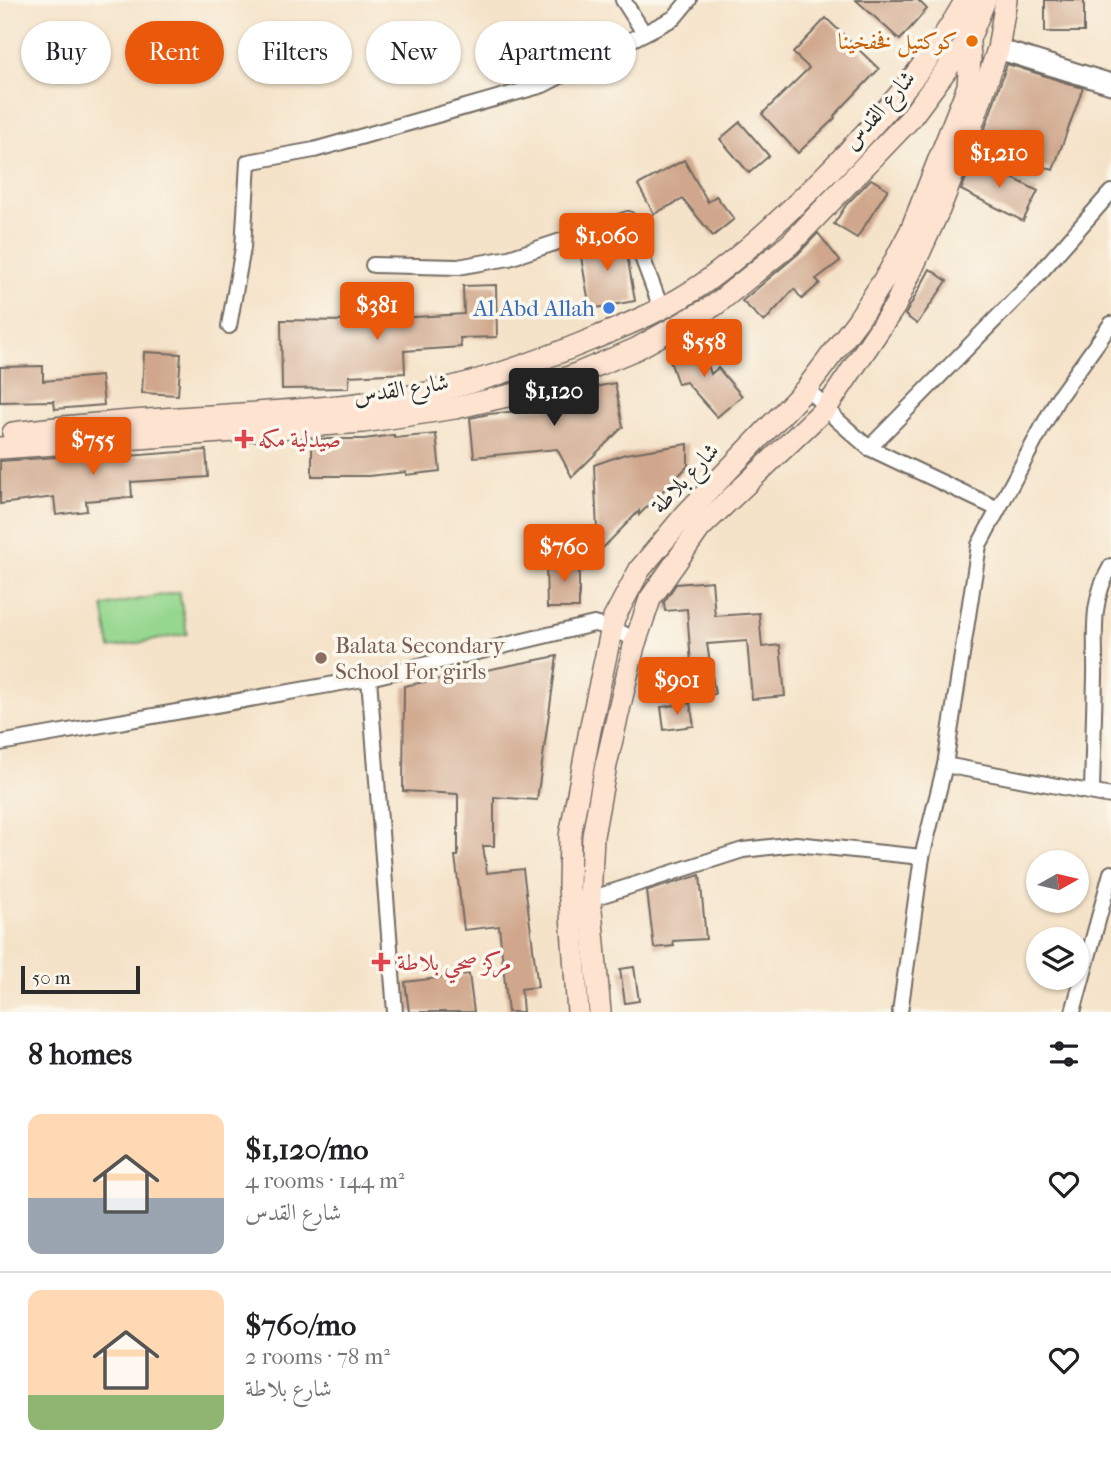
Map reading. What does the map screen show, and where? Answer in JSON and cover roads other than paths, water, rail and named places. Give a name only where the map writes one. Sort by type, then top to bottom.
[{"type":"main road","name":"شارع بلاطة","points":[[578,1012],[569,887],[570,835],[614,618],[640,569],[686,514],[806,389],[858,320],[889,272],[911,230],[968,86],[966,0]]},
{"type":"main road","name":"شارع القدس","points":[[0,434],[186,416],[333,407],[403,398],[464,384],[551,356],[642,319],[702,284],[762,237],[818,183],[896,100],[936,50],[966,0]]},
{"type":"main road","name":"شارع القدس","points":[[0,448],[127,437],[300,428],[455,408],[520,393],[567,378],[636,349],[715,305],[790,244],[909,120],[968,34],[985,0]]},
{"type":"main road","name":"شارع بلاطة","points":[[600,1012],[590,899],[596,824],[606,765],[636,640],[650,599],[700,528],[827,407],[895,306],[916,264],[969,134],[998,49],[1006,0]]},
{"type":"street","points":[[623,0],[645,33]]},
{"type":"street","points":[[229,326],[243,248],[248,162],[314,150],[542,85],[674,18],[689,0]]},
{"type":"street","points":[[998,49],[1111,84]]},
{"type":"street","points":[[869,448],[1031,283],[1111,192]]},
{"type":"street","points":[[373,265],[458,267],[509,258],[628,219],[661,308]]},
{"type":"street","points":[[900,1012],[922,858],[946,765],[979,545],[1058,398],[1111,324]]},
{"type":"street","points":[[806,389],[869,448],[998,509]]},
{"type":"street","points":[[1092,791],[1096,661],[1093,634],[1097,601],[1111,566]]},
{"type":"street","points":[[0,743],[369,678],[594,624],[612,628],[636,640]]},
{"type":"street","points":[[369,678],[395,1012]]},
{"type":"street","points":[[946,765],[1111,796]]},
{"type":"street","points":[[590,899],[743,850],[796,844],[922,858]]},
{"type":"street","points":[[1073,1012],[1111,873]]},
{"type":"place","name":"كوكتيل فخفخينا","points":[[972,41]]},
{"type":"place","name":"Al Abd Allah","points":[[609,308]]},
{"type":"place","name":"صيدلية مكه","points":[[244,439]]},
{"type":"place","name":"Balata Secondary School For girls","points":[[321,658]]},
{"type":"place","name":"مركز صحي بلاطة","points":[[381,962]]}]
